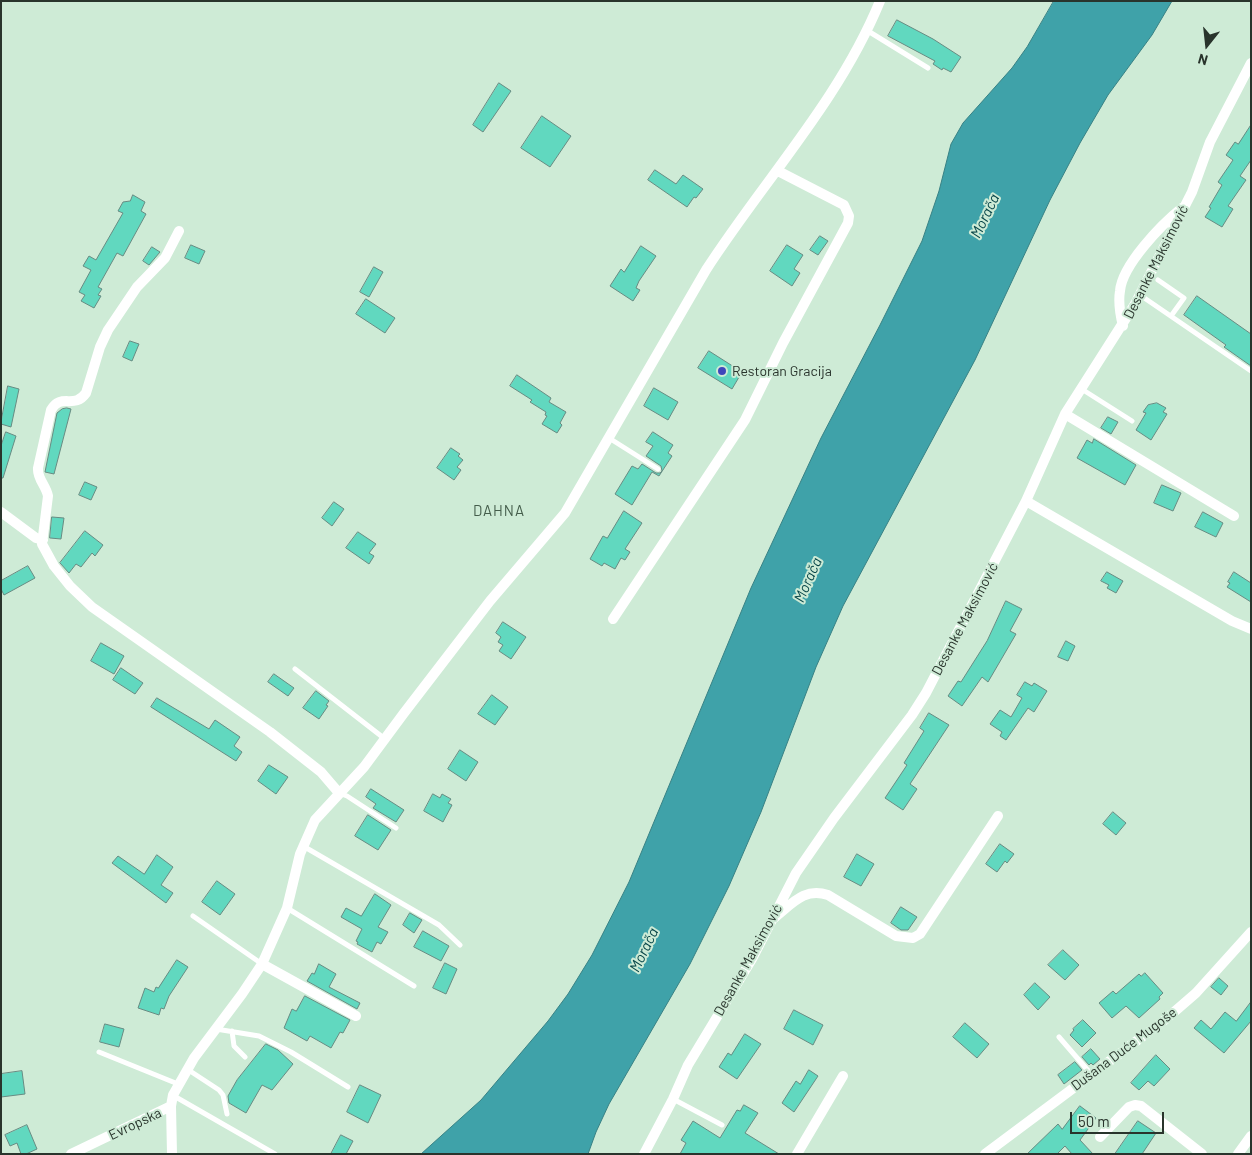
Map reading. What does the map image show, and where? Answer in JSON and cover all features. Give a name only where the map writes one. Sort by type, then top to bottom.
[{"type":"street","points":[[172,1154],[171,1106],[173,1095],[187,1069],[262,964],[287,908],[303,845],[315,820],[364,767],[490,601],[565,513],[706,270],[813,121],[868,31],[880,1]]},
{"type":"street","name":"Desanke Maksimović","points":[[644,1154],[673,1099],[688,1065],[752,959],[796,873],[912,715],[926,693],[1026,501],[1064,414],[1122,326],[1140,294],[1192,192],[1210,142],[1251,63]]},
{"type":"street","points":[[613,619],[745,420],[783,344],[848,223],[849,216],[844,205],[778,170]]},
{"type":"street","points":[[1122,326],[1119,310],[1120,289],[1127,269],[1167,220],[1185,206]]},
{"type":"street","points":[[179,231],[166,258],[137,287],[108,330],[100,347],[86,393],[82,399],[77,402],[60,401],[53,405],[37,475],[48,496],[46,526],[42,540],[54,566],[70,586],[92,607],[270,732],[321,772],[339,793]]},
{"type":"street","points":[[1064,414],[1234,516]]},
{"type":"street","points":[[1026,501],[1232,621],[1251,629]]},
{"type":"street","points":[[1,512],[36,538],[42,540]]},
{"type":"street","points":[[771,920],[800,898],[809,893],[818,892],[828,895],[896,936],[913,938],[920,934],[998,816]]},
{"type":"street","name":"Dušana Duće Mugoše","points":[[985,1154],[1166,1019],[1196,993],[1251,932]]},
{"type":"street","points":[[262,964],[356,1016]]},
{"type":"street","points":[[798,1154],[843,1076]]},
{"type":"street","name":"Evropska","points":[[71,1154],[171,1106]]},
{"type":"street","points":[[1100,1137],[1129,1107],[1141,1106],[1202,1154]]},
{"type":"street","points":[[1238,1154],[1251,1136]]},
{"type":"lane","points":[[868,31],[928,68]]},
{"type":"lane","points":[[1158,280],[1184,298],[1170,316]]},
{"type":"lane","points":[[1140,294],[1251,371]]},
{"type":"lane","points":[[1080,388],[1132,421]]},
{"type":"lane","points":[[608,438],[658,469]]},
{"type":"lane","points":[[294,669],[385,738]]},
{"type":"lane","points":[[339,793],[347,796],[396,828]]},
{"type":"lane","points":[[303,845],[439,925],[460,945]]},
{"type":"lane","points":[[287,908],[414,986]]},
{"type":"lane","points":[[193,916],[262,964]]},
{"type":"lane","points":[[216,1029],[259,1036],[291,1052],[348,1087]]},
{"type":"lane","points":[[232,1031],[234,1046],[245,1057]]},
{"type":"lane","points":[[1059,1037],[1092,1074]]},
{"type":"lane","points":[[99,1052],[178,1084]]},
{"type":"lane","points":[[187,1069],[219,1090],[223,1095],[227,1114]]},
{"type":"lane","points":[[173,1095],[274,1154]]},
{"type":"lane","points":[[673,1099],[722,1125]]},
{"type":"water","name":"Morača","points":[[1054,1],[1172,1],[1152,35],[1108,95],[1080,143],[1050,200],[975,360],[843,606],[816,667],[761,812],[729,886],[690,964],[609,1104],[588,1154],[421,1154],[481,1100],[548,1021],[568,994],[592,955],[629,882],[751,588],[821,438],[922,241],[939,191],[951,144],[963,123],[1012,68],[1027,47]]},
{"type":"building","points":[[897,20],[933,39],[961,57],[951,72],[943,68],[942,70],[933,64],[935,61],[888,36]]},
{"type":"building","points":[[499,83],[511,91],[483,132],[473,125]]},
{"type":"building","points":[[542,116],[571,136],[550,167],[521,148]]},
{"type":"building","points":[[1251,125],[1251,160],[1240,176],[1246,180],[1228,206],[1233,209],[1222,227],[1205,217],[1222,185],[1218,182],[1233,160],[1226,155],[1235,142],[1238,144]]},
{"type":"building","points":[[655,170],[676,184],[683,175],[703,189],[687,207],[648,180]]},
{"type":"building","points":[[133,195],[145,202],[141,211],[146,214],[123,256],[117,253],[98,287],[102,289],[98,295],[101,296],[94,308],[81,301],[85,295],[79,292],[91,270],[83,266],[89,256],[96,260],[123,213],[118,211],[123,202],[130,201]]},
{"type":"building","points":[[820,236],[828,241],[818,255],[810,250]]},
{"type":"building","points":[[191,245],[205,251],[199,264],[185,258]]},
{"type":"building","points":[[787,245],[803,255],[794,269],[800,273],[792,286],[770,271]]},
{"type":"building","points":[[641,246],[656,256],[639,281],[636,288],[640,290],[633,301],[610,286],[621,269],[624,272]]},
{"type":"building","points":[[152,247],[160,252],[149,265],[143,261]]},
{"type":"building","points":[[374,267],[383,272],[369,297],[360,292]]},
{"type":"building","points":[[1197,296],[1251,334],[1251,366],[1224,347],[1226,345],[1184,315]]},
{"type":"building","points":[[366,299],[395,318],[385,333],[356,314]]},
{"type":"building","points":[[130,341],[139,344],[132,361],[123,357]]},
{"type":"building","points":[[709,351],[742,372],[732,389],[698,368]]},
{"type":"building","points":[[517,375],[551,398],[549,402],[566,412],[557,433],[542,424],[547,416],[545,415],[546,412],[530,402],[532,400],[510,386]]},
{"type":"building","points":[[8,386],[19,389],[11,427],[1,424]]},
{"type":"building","points":[[654,388],[678,402],[668,420],[644,406]]},
{"type":"building","points":[[1157,403],[1166,408],[1163,412],[1167,414],[1151,440],[1136,430],[1146,413],[1143,412],[1148,405]]},
{"type":"building","points":[[67,408],[71,409],[54,474],[45,472],[57,413]]},
{"type":"building","points":[[1108,417],[1118,422],[1111,434],[1101,428]]},
{"type":"building","points":[[6,432],[16,436],[3,478],[1,478],[1,446]]},
{"type":"building","points":[[653,432],[673,445],[668,453],[672,456],[659,476],[652,472],[632,505],[615,494],[632,466],[638,469],[642,464],[656,473],[662,471],[661,466],[646,456],[653,446],[646,442]]},
{"type":"building","points":[[1094,439],[1136,465],[1125,485],[1077,458],[1087,440],[1092,443]]},
{"type":"building","points":[[451,448],[460,454],[458,456],[463,460],[457,467],[461,470],[454,480],[437,468]]},
{"type":"building","points":[[85,482],[97,487],[91,500],[79,495]]},
{"type":"building","points":[[1162,485],[1181,493],[1173,511],[1154,503]]},
{"type":"building","points":[[334,502],[344,509],[332,526],[322,518]]},
{"type":"building","points":[[624,511],[642,523],[625,549],[630,552],[625,560],[621,558],[615,569],[604,563],[602,566],[590,559],[603,536],[607,538]]},
{"type":"building","points":[[1203,512],[1223,523],[1216,537],[1195,527]]},
{"type":"building","points":[[52,517],[64,518],[61,539],[50,538]]},
{"type":"building","points":[[85,531],[103,545],[95,556],[92,553],[81,567],[76,564],[69,573],[60,563]]},
{"type":"building","points":[[358,532],[376,544],[369,553],[374,556],[369,564],[346,548]]},
{"type":"building","points":[[28,566],[35,578],[4,595],[1,589],[1,581]]},
{"type":"building","points":[[1107,572],[1123,581],[1116,593],[1107,588],[1109,585],[1101,581]]},
{"type":"building","points":[[1234,572],[1251,583],[1251,602],[1227,587]]},
{"type":"building","points":[[1006,601],[1022,609],[1010,631],[1016,634],[988,682],[982,677],[962,706],[948,696],[958,681],[961,682],[987,641]]},
{"type":"building","points":[[503,622],[526,637],[511,659],[499,651],[503,645],[498,642],[501,637],[496,633]]},
{"type":"building","points":[[1066,641],[1075,646],[1068,661],[1058,657]]},
{"type":"building","points":[[101,643],[124,656],[114,674],[91,661]]},
{"type":"building","points":[[121,668],[143,683],[135,694],[113,680]]},
{"type":"building","points":[[274,674],[294,688],[288,696],[268,682]]},
{"type":"building","points":[[1025,682],[1032,686],[1034,683],[1047,691],[1034,712],[1028,708],[1006,740],[1000,736],[1002,732],[990,724],[1000,710],[1011,717],[1022,698],[1017,695]]},
{"type":"building","points":[[316,691],[329,701],[326,705],[328,706],[319,719],[303,708]]},
{"type":"building","points":[[492,695],[508,707],[495,725],[478,714]]},
{"type":"building","points":[[157,698],[209,729],[215,720],[240,737],[234,746],[242,752],[236,761],[151,707]]},
{"type":"building","points":[[929,713],[949,725],[910,784],[917,789],[903,810],[885,798],[907,765],[904,763],[924,731],[920,728]]},
{"type":"building","points":[[460,750],[478,762],[466,781],[448,769]]},
{"type":"building","points":[[269,765],[288,777],[276,794],[258,781]]},
{"type":"building","points":[[371,789],[404,810],[396,822],[373,808],[376,804],[366,797]]},
{"type":"building","points":[[433,794],[440,798],[442,794],[451,799],[448,803],[452,805],[443,822],[424,811]]},
{"type":"building","points":[[1113,812],[1126,823],[1116,835],[1103,824]]},
{"type":"building","points":[[368,815],[391,830],[378,850],[355,836]]},
{"type":"building","points":[[1000,844],[1014,854],[1007,863],[1005,861],[997,872],[986,864]]},
{"type":"building","points":[[857,854],[874,864],[861,886],[844,877]]},
{"type":"building","points":[[157,855],[173,867],[161,885],[173,893],[166,903],[112,863],[118,856],[144,874]]},
{"type":"building","points":[[217,881],[235,894],[220,915],[202,902]]},
{"type":"building","points":[[375,894],[391,905],[378,927],[388,932],[381,944],[377,942],[372,952],[357,944],[358,942],[356,941],[362,929],[341,917],[346,908],[361,916]]},
{"type":"building","points":[[901,907],[917,917],[908,930],[901,930],[891,923]]},
{"type":"building","points":[[410,913],[422,920],[414,933],[403,925]]},
{"type":"building","points":[[423,931],[449,946],[441,961],[414,947]]},
{"type":"building","points":[[1063,950],[1079,965],[1065,980],[1048,965]]},
{"type":"building","points":[[177,960],[188,967],[169,996],[164,1009],[161,1008],[159,1015],[138,1008],[145,988],[154,992]]},
{"type":"building","points":[[445,963],[457,969],[446,994],[433,988]]},
{"type":"building","points":[[319,964],[336,974],[329,987],[360,1003],[357,1009],[307,981],[312,973],[314,974]]},
{"type":"building","points":[[1145,973],[1163,993],[1159,997],[1160,999],[1139,1018],[1126,1006],[1112,1018],[1099,1003],[1113,991],[1116,994],[1139,974],[1141,976]]},
{"type":"building","points":[[1219,978],[1228,986],[1221,995],[1211,987]]},
{"type":"building","points":[[1035,983],[1050,997],[1038,1010],[1024,995]]},
{"type":"building","points":[[305,996],[350,1020],[343,1033],[340,1032],[331,1048],[310,1036],[307,1041],[284,1028],[292,1009],[296,1011]]},
{"type":"building","points":[[1251,1002],[1251,1021],[1224,1053],[1194,1028],[1201,1020],[1211,1029],[1225,1012],[1236,1021]]},
{"type":"building","points":[[794,1010],[823,1025],[813,1045],[784,1029]]},
{"type":"building","points":[[1083,1020],[1096,1033],[1082,1047],[1070,1035],[1073,1029]]},
{"type":"building","points":[[965,1023],[989,1044],[977,1058],[953,1037]]},
{"type":"building","points":[[105,1024],[124,1029],[119,1047],[100,1042]]},
{"type":"building","points":[[745,1034],[761,1044],[737,1079],[719,1067],[728,1053],[731,1055]]},
{"type":"building","points":[[266,1044],[278,1050],[293,1064],[272,1090],[262,1085],[246,1113],[229,1103],[228,1096],[237,1080]]},
{"type":"building","points":[[1091,1049],[1100,1059],[1093,1065],[1091,1063],[1089,1065],[1082,1057]]},
{"type":"building","points":[[1156,1055],[1170,1069],[1154,1086],[1148,1081],[1139,1090],[1131,1083]]},
{"type":"building","points":[[1075,1062],[1082,1070],[1064,1084],[1058,1075]]},
{"type":"building","points":[[809,1070],[818,1076],[794,1112],[782,1103],[796,1081],[800,1084]]},
{"type":"building","points":[[22,1071],[25,1094],[1,1097],[1,1074]]},
{"type":"building","points":[[360,1085],[381,1095],[368,1123],[347,1112]]},
{"type":"building","points":[[744,1105],[758,1113],[745,1133],[779,1154],[680,1154],[686,1143],[681,1140],[693,1121],[720,1138],[737,1110],[740,1111]]},
{"type":"building","points":[[1080,1106],[1096,1118],[1080,1140],[1093,1154],[1072,1154],[1065,1146],[1057,1154],[1027,1154],[1058,1124],[1062,1129]]},
{"type":"building","points":[[1138,1121],[1156,1133],[1142,1154],[1115,1154]]},
{"type":"building","points":[[27,1125],[37,1149],[21,1154],[17,1143],[10,1146],[5,1135]]},
{"type":"building","points":[[341,1135],[353,1141],[346,1154],[331,1154]]},
{"type":"place","name":"Restoran Gracija","points":[[722,371]]},
{"type":"district","name":"DAHNA","points":[[499,511]]}]
